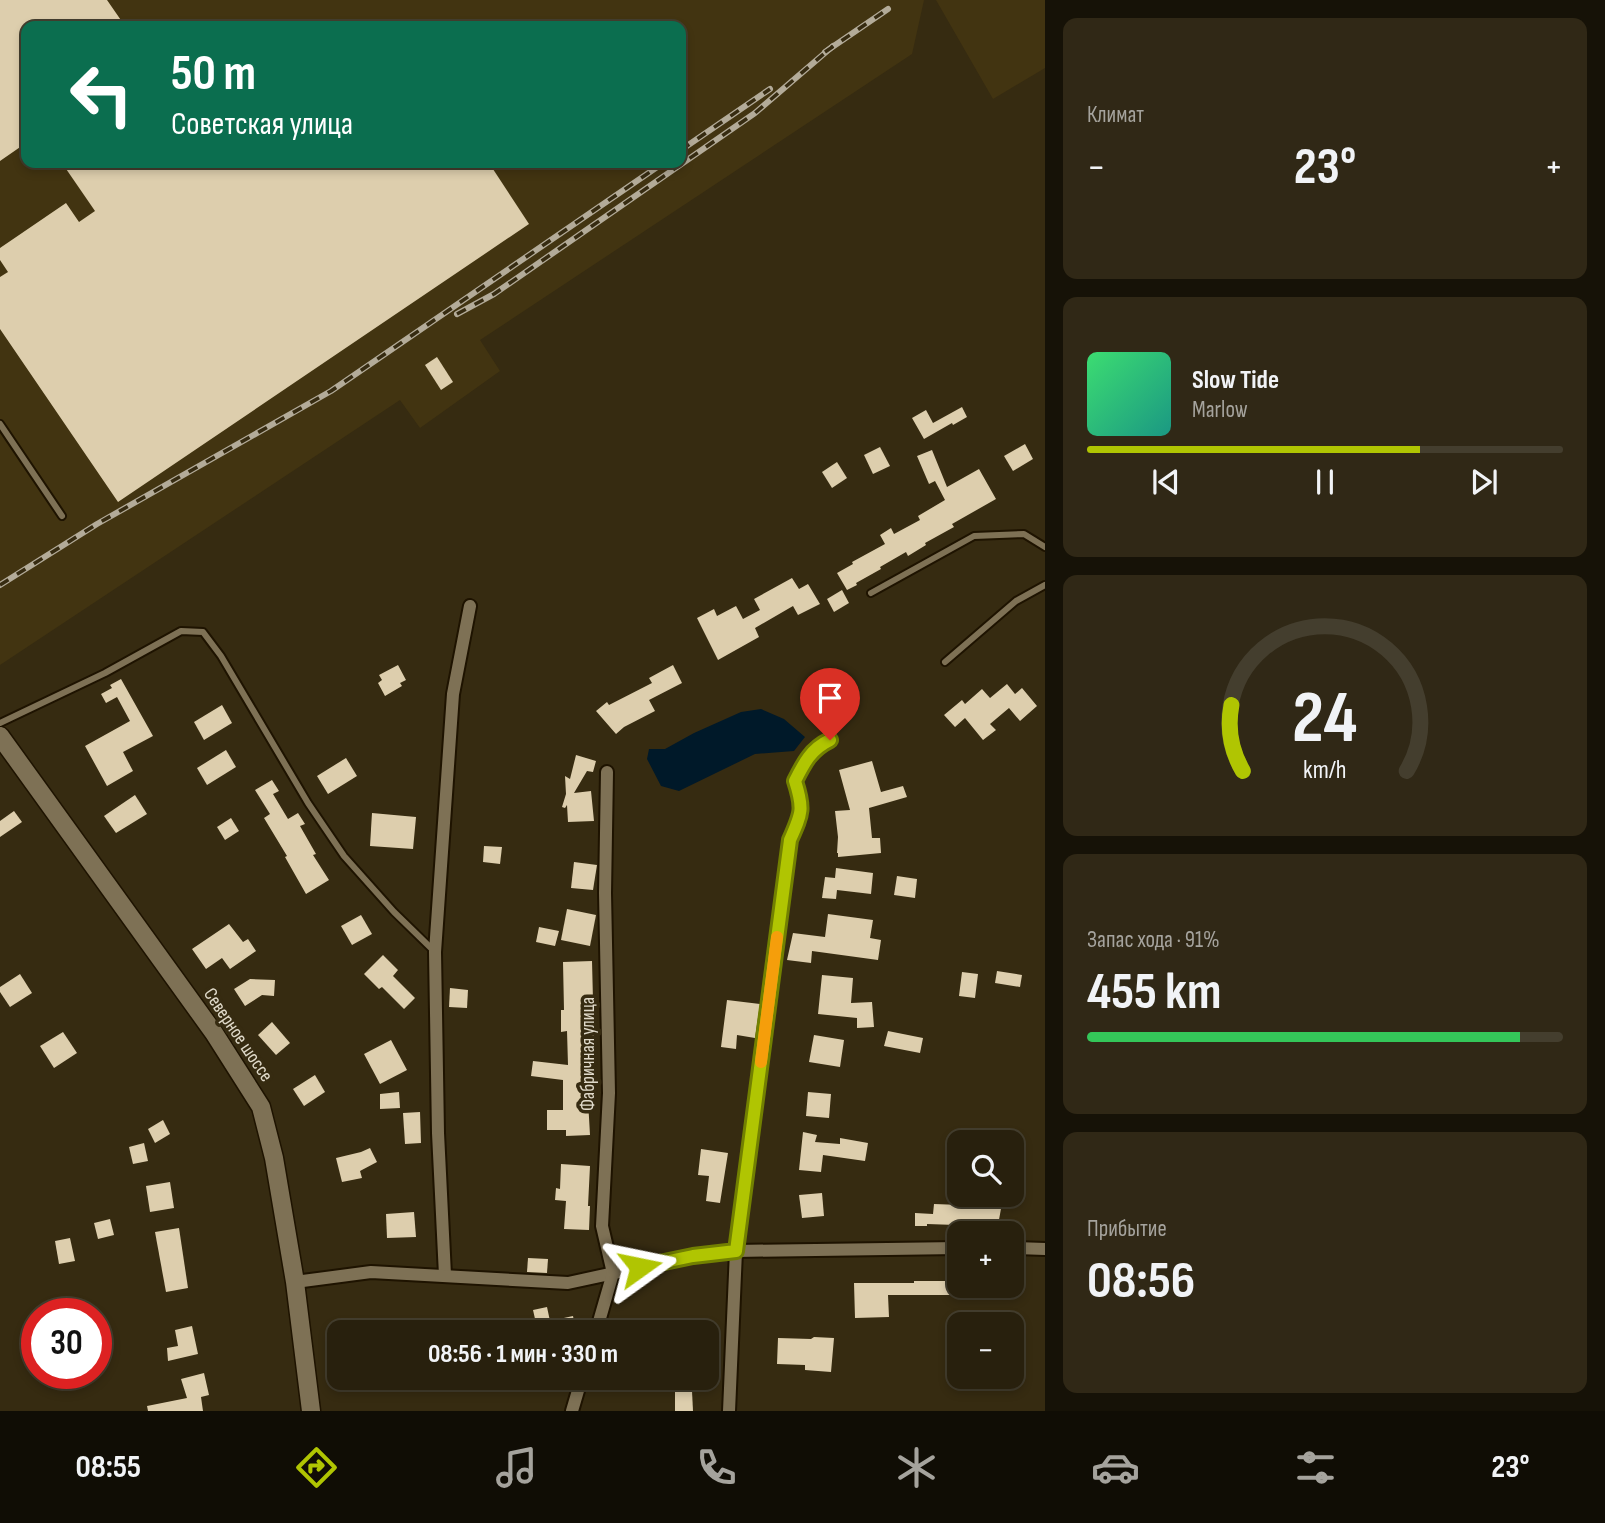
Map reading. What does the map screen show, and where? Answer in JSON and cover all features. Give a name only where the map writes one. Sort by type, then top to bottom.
[{"type":"main road","name":"Северное шоссе","points":[[0,736],[214,1033],[261,1107],[274,1158],[295,1282],[311,1411]]},
{"type":"street","points":[[445,1275],[438,1133],[435,952],[453,694],[470,606]]},
{"type":"street","points":[[729,1411],[736,1251],[790,840],[800,817],[802,802],[795,781],[802,766],[817,747],[830,740]]},
{"type":"street","name":"Фабричная улица","points":[[599,1320],[613,1273],[602,1226],[609,1093],[604,894],[607,772]]},
{"type":"street","points":[[295,1282],[371,1272],[568,1283],[693,1256],[736,1251],[947,1248]]},
{"type":"street","points":[[1024,1248],[1045,1249]]},
{"type":"street","points":[[572,1411],[578,1390]]},
{"type":"lane","points":[[0,424],[62,516]]},
{"type":"lane","points":[[872,593],[974,536],[1024,534],[1045,547]]},
{"type":"lane","points":[[945,662],[1016,601],[1045,585]]},
{"type":"lane","points":[[0,723],[106,673],[181,631],[203,632],[221,656],[308,803],[344,856],[394,912],[435,952]]},
{"type":"shaded area","points":[[0,0],[924,0],[912,54],[480,340],[500,371],[420,428],[400,400],[0,665]]},
{"type":"shaded area","points":[[936,0],[1045,0],[1045,68],[993,99]]},
{"type":"water","points":[[761,709],[784,719],[805,737],[794,751],[755,754],[679,791],[661,786],[647,759],[649,749],[665,749],[741,712]]},
{"type":"building","points":[[0,0],[107,0],[122,21],[21,21],[21,146],[0,161]]},
{"type":"building","points":[[65,168],[492,168],[529,224],[118,502],[0,329],[0,277],[8,272],[0,260],[0,248],[66,203],[79,222],[95,211]]},
{"type":"building","points":[[437,357],[453,382],[441,390],[425,365]]},
{"type":"building","points":[[962,407],[967,417],[924,439],[912,418],[926,410],[933,423]]},
{"type":"building","points":[[1025,444],[1033,459],[1013,471],[1004,456]]},
{"type":"building","points":[[880,447],[890,466],[873,474],[864,455]]},
{"type":"building","points":[[932,450],[947,487],[979,469],[996,499],[952,524],[954,527],[908,556],[906,552],[847,590],[837,573],[885,544],[880,535],[891,528],[894,534],[920,520],[918,516],[945,500],[935,481],[929,484],[917,456]]},
{"type":"building","points":[[837,462],[847,478],[832,488],[822,472]]},
{"type":"building","points":[[792,578],[799,589],[808,584],[820,604],[798,615],[793,606],[755,628],[759,637],[718,660],[697,618],[714,609],[717,616],[736,606],[743,619],[760,610],[754,599]]},
{"type":"building","points":[[842,590],[849,603],[834,612],[827,599]]},
{"type":"building","points":[[398,665],[406,680],[400,683],[402,686],[385,696],[378,683],[382,680],[379,675]]},
{"type":"building","points":[[673,665],[682,683],[649,700],[655,711],[616,734],[596,711],[607,702],[609,705],[652,683],[649,678]]},
{"type":"building","points":[[121,679],[153,736],[123,752],[133,771],[107,786],[85,746],[130,721],[117,697],[106,703],[101,694]]},
{"type":"building","points":[[1007,684],[1015,694],[1022,688],[1037,706],[1020,721],[1009,708],[990,724],[996,730],[983,740],[965,718],[955,727],[944,715],[962,700],[965,704],[982,689],[990,698]]},
{"type":"building","points":[[222,705],[232,723],[204,740],[194,722]]},
{"type":"building","points":[[226,750],[236,767],[207,785],[197,768]]},
{"type":"building","points":[[576,755],[596,761],[593,772],[587,771],[574,793],[591,791],[594,821],[568,822],[567,805],[562,807],[566,794],[565,776],[570,779]]},
{"type":"building","points":[[346,758],[357,776],[328,794],[317,776]]},
{"type":"building","points":[[872,761],[881,792],[903,786],[907,797],[869,808],[872,838],[880,838],[881,853],[838,857],[835,811],[850,810],[839,770]]},
{"type":"building","points":[[272,780],[279,791],[273,794],[288,819],[298,813],[305,824],[300,826],[316,854],[313,855],[329,880],[306,894],[264,818],[270,814],[255,790]]},
{"type":"building","points":[[135,795],[147,814],[116,833],[104,816]]},
{"type":"building","points":[[14,811],[22,822],[0,837],[0,821]]},
{"type":"building","points":[[372,813],[416,817],[413,849],[370,846]]},
{"type":"building","points":[[231,818],[239,831],[225,840],[217,827]]},
{"type":"building","points":[[484,846],[502,847],[500,864],[483,862]]},
{"type":"building","points":[[574,862],[597,865],[593,890],[571,888]]},
{"type":"building","points":[[836,868],[873,873],[871,894],[837,890],[836,899],[822,898],[825,877],[835,878]]},
{"type":"building","points":[[897,876],[917,879],[915,898],[894,895]]},
{"type":"building","points":[[567,909],[596,915],[590,946],[561,940]]},
{"type":"building","points":[[828,914],[873,920],[870,938],[881,940],[878,960],[812,951],[811,963],[787,960],[793,933],[825,937]]},
{"type":"building","points":[[361,915],[372,934],[352,945],[341,926]]},
{"type":"building","points":[[229,924],[243,942],[248,939],[256,951],[230,969],[222,958],[206,969],[192,949]]},
{"type":"building","points":[[539,927],[559,931],[555,946],[536,942]]},
{"type":"building","points":[[383,955],[398,970],[393,976],[415,998],[404,1009],[364,974]]},
{"type":"building","points":[[592,961],[594,1039],[582,1039],[590,1135],[566,1136],[566,1130],[547,1130],[547,1110],[563,1110],[563,1080],[531,1076],[533,1061],[568,1065],[567,1031],[561,1032],[561,1010],[564,1010],[563,962]]},
{"type":"building","points":[[997,971],[1022,975],[1020,987],[995,983]]},
{"type":"building","points":[[962,972],[978,974],[975,998],[959,996]]},
{"type":"building","points":[[20,974],[32,993],[10,1007],[0,992],[0,987]]},
{"type":"building","points":[[822,975],[853,978],[851,1003],[872,1002],[874,1027],[857,1028],[857,1018],[818,1014]]},
{"type":"building","points":[[250,979],[275,980],[274,996],[262,995],[245,1006],[234,989]]},
{"type":"building","points":[[450,988],[468,990],[467,1008],[449,1007]]},
{"type":"building","points":[[727,1000],[760,1004],[755,1038],[737,1035],[736,1049],[721,1047]]},
{"type":"building","points":[[272,1022],[290,1043],[276,1055],[258,1035]]},
{"type":"building","points":[[888,1031],[923,1038],[920,1053],[884,1046]]},
{"type":"building","points":[[63,1032],[77,1053],[54,1068],[40,1046]]},
{"type":"building","points":[[814,1035],[844,1040],[840,1067],[809,1062]]},
{"type":"building","points":[[391,1040],[407,1070],[380,1084],[364,1054]]},
{"type":"building","points":[[315,1075],[325,1092],[304,1106],[293,1089]]},
{"type":"building","points":[[399,1092],[400,1108],[380,1109],[380,1094]]},
{"type":"building","points":[[808,1092],[831,1094],[829,1118],[806,1116]]},
{"type":"building","points":[[420,1112],[421,1143],[405,1144],[403,1113]]},
{"type":"building","points":[[163,1120],[170,1134],[155,1143],[148,1129]]},
{"type":"building","points":[[803,1132],[817,1135],[815,1142],[840,1144],[840,1138],[868,1143],[865,1161],[823,1155],[821,1172],[799,1170]]},
{"type":"building","points":[[144,1143],[148,1161],[133,1164],[129,1147]]},
{"type":"building","points":[[370,1148],[377,1162],[360,1171],[362,1178],[342,1182],[336,1158]]},
{"type":"building","points":[[701,1149],[728,1153],[720,1203],[706,1201],[709,1176],[698,1175]]},
{"type":"building","points":[[561,1164],[590,1166],[589,1230],[564,1229],[566,1201],[555,1200],[556,1188],[560,1189]]},
{"type":"building","points":[[170,1182],[174,1208],[150,1212],[146,1186]]},
{"type":"building","points":[[822,1193],[824,1216],[802,1218],[799,1195]]},
{"type":"building","points":[[934,1204],[947,1204],[947,1207],[1001,1207],[999,1221],[947,1221],[947,1225],[915,1226],[915,1213],[933,1214]]},
{"type":"building","points":[[414,1212],[416,1237],[387,1238],[386,1214]]},
{"type":"building","points":[[110,1219],[114,1235],[98,1239],[94,1223]]},
{"type":"building","points":[[179,1228],[188,1288],[166,1292],[155,1232]]},
{"type":"building","points":[[70,1238],[75,1261],[59,1264],[55,1241]]},
{"type":"building","points":[[528,1258],[548,1259],[547,1273],[527,1272]]},
{"type":"building","points":[[947,1281],[947,1295],[888,1295],[889,1317],[855,1318],[854,1283]]},
{"type":"building","points":[[547,1307],[550,1320],[535,1320],[533,1310]]},
{"type":"building","points":[[573,1316],[574,1320],[555,1320]]},
{"type":"building","points":[[192,1326],[198,1354],[168,1361],[167,1348],[178,1346],[175,1330]]},
{"type":"building","points":[[778,1338],[834,1338],[831,1372],[805,1370],[805,1365],[777,1364]]},
{"type":"building","points":[[204,1373],[209,1395],[201,1397],[203,1411],[148,1411],[147,1406],[187,1398],[181,1379]]},
{"type":"building","points":[[675,1391],[692,1391],[693,1411],[675,1411]]},
{"type":"railway","points":[[825,52],[888,9]]},
{"type":"railway","points":[[686,161],[755,113],[833,46]]},
{"type":"railway","points":[[686,147],[770,89]]},
{"type":"railway","points":[[0,585],[97,524],[331,391],[656,168]]},
{"type":"railway","points":[[457,314],[494,294],[676,168]]},
{"type":"slow traffic","points":[[761,1062],[777,937]]},
{"type":"route","points":[[640,1267],[693,1256],[736,1251],[790,840],[800,817],[802,802],[795,781],[802,766],[817,747],[830,740]]}]
